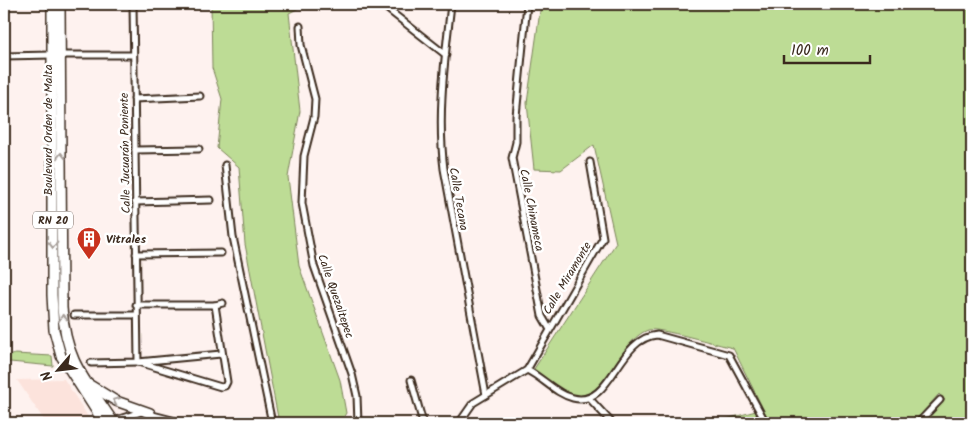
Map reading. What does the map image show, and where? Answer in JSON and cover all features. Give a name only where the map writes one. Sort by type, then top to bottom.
[{"type":"highway","name":"Boulevard Orden de Malta","points":[[52,4],[56,55],[62,315],[68,346],[110,423]]},
{"type":"highway","name":"Boulevard Orden de Malta","points":[[60,4],[56,55],[54,330],[61,356],[110,423]]},
{"type":"highway","points":[[86,382],[116,401],[150,413]]},
{"type":"street","name":"Calle Jucuarán Poniente","points":[[133,4],[135,315],[138,362]]},
{"type":"street","points":[[381,4],[446,55]]},
{"type":"street","name":"Calle Tecana","points":[[451,4],[440,134],[444,169],[486,395]]},
{"type":"street","name":"Calle Chinameca","points":[[527,4],[516,116],[516,142],[512,158],[542,316],[549,328]]},
{"type":"street","name":"Calle Quezaltepec","points":[[300,26],[301,45],[315,99],[314,116],[304,156],[302,203],[314,266],[352,374],[357,396],[358,423]]},
{"type":"street","points":[[4,56],[133,55]]},
{"type":"street","points":[[134,99],[200,96]]},
{"type":"street","points":[[135,150],[199,149]]},
{"type":"street","name":"Calle Miramonte","points":[[527,370],[549,328],[602,238],[590,162]]},
{"type":"street","points":[[225,165],[235,246],[272,423]]},
{"type":"street","points":[[135,202],[211,200]]},
{"type":"street","points":[[136,254],[221,254]]},
{"type":"street","points":[[136,305],[215,305],[224,303]]},
{"type":"street","points":[[138,362],[222,387],[227,382],[221,354],[215,305]]},
{"type":"street","points":[[74,315],[135,315]]},
{"type":"street","points":[[458,423],[473,403],[527,370],[546,381],[562,394],[579,400],[589,398],[600,391],[633,345],[649,335],[658,335],[730,355],[766,423]]},
{"type":"street","points":[[91,363],[138,362],[221,354]]},
{"type":"street","points":[[411,380],[423,423]]},
{"type":"street","points":[[589,398],[612,423]]},
{"type":"street","points":[[918,423],[940,400]]},
{"type":"street","points":[[110,423],[137,413],[150,413],[184,423]]},
{"type":"street","points":[[135,423],[144,421],[153,423]]},
{"type":"shaded area","points":[[64,379],[92,423],[46,423],[17,380]]},
{"type":"green space","points":[[211,4],[307,4],[289,13],[300,111],[288,177],[299,266],[340,380],[346,413],[340,423],[279,423],[245,244],[239,167],[217,148],[222,99],[212,68]]},
{"type":"green space","points":[[541,4],[972,4],[972,423],[923,423],[945,400],[939,394],[913,423],[770,423],[733,348],[654,330],[648,330],[638,336],[629,345],[603,381],[586,396],[576,396],[565,391],[534,369],[616,243],[594,145],[561,170],[534,169],[527,103]]},
{"type":"green space","points":[[15,354],[52,356],[53,366],[10,362],[4,366],[4,357]]},
{"type":"green space","points":[[756,411],[762,423],[711,423]]},
{"type":"place","name":"Vitrales","points":[[89,260]]}]
